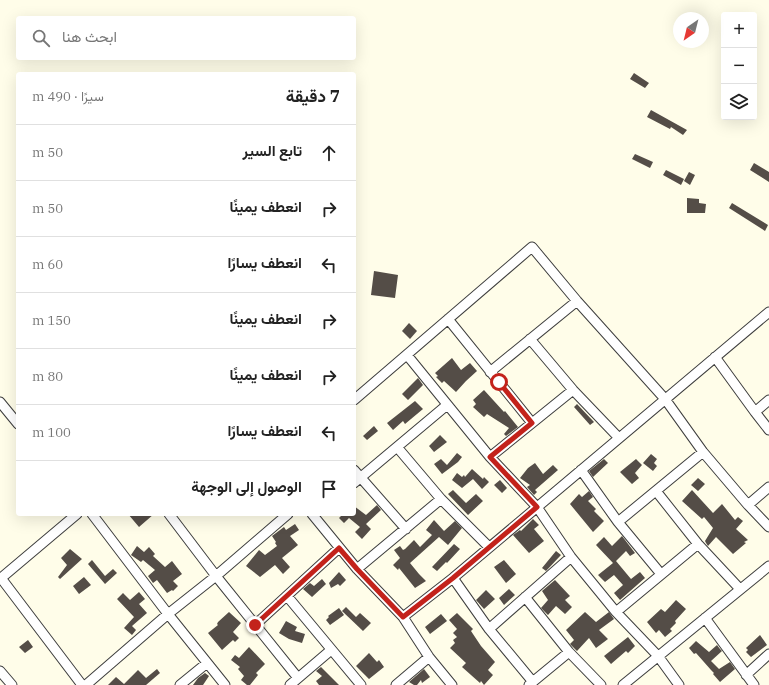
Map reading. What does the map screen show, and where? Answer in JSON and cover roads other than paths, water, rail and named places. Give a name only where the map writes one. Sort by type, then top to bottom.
[{"type":"street","points":[[356,398],[532,247],[577,301],[665,399],[703,452],[748,505],[769,527]]},
{"type":"street","points":[[490,372],[577,301]]},
{"type":"street","points":[[403,617],[453,578],[769,312]]},
{"type":"street","points":[[448,319],[532,423]]},
{"type":"street","points":[[530,339],[573,390],[619,438]]},
{"type":"street","points":[[407,355],[490,457],[537,507],[571,557],[616,612],[658,656],[679,685]]},
{"type":"street","points":[[715,357],[769,430]]},
{"type":"street","points":[[490,457],[573,390]]},
{"type":"street","points":[[755,412],[769,400]]},
{"type":"street","points":[[0,402],[16,422]]},
{"type":"street","points":[[406,530],[357,480],[447,405]]},
{"type":"street","points":[[397,447],[442,499],[489,547]]},
{"type":"street","points":[[618,522],[703,452]]},
{"type":"street","points":[[581,470],[618,522],[661,574]]},
{"type":"street","points":[[748,505],[769,487]]},
{"type":"street","points":[[656,491],[698,544],[740,589]]},
{"type":"street","points":[[357,569],[442,499]]},
{"type":"street","points":[[75,516],[1,579],[82,685]]},
{"type":"street","points":[[94,516],[168,614],[225,685]]},
{"type":"street","points":[[171,516],[216,576],[298,678]]},
{"type":"street","points":[[86,685],[168,614],[216,576],[286,516]]},
{"type":"street","points":[[315,516],[357,569],[403,617],[429,656],[452,685]]},
{"type":"street","points":[[616,612],[698,544]]},
{"type":"street","points":[[255,625],[339,548]]},
{"type":"street","points":[[489,629],[571,557]]},
{"type":"street","points":[[623,685],[769,566]]},
{"type":"street","points":[[453,578],[489,629],[531,683],[569,652]]},
{"type":"street","points":[[287,596],[361,685]]},
{"type":"street","points":[[525,597],[569,652],[601,685]]},
{"type":"street","points":[[705,618],[754,685]]},
{"type":"street","points":[[290,685],[331,650]]},
{"type":"street","points":[[746,675],[769,654]]},
{"type":"street","points":[[396,685],[429,656]]},
{"type":"street","points":[[180,685],[207,662]]},
{"type":"street","points":[[0,671],[12,685]]}]
